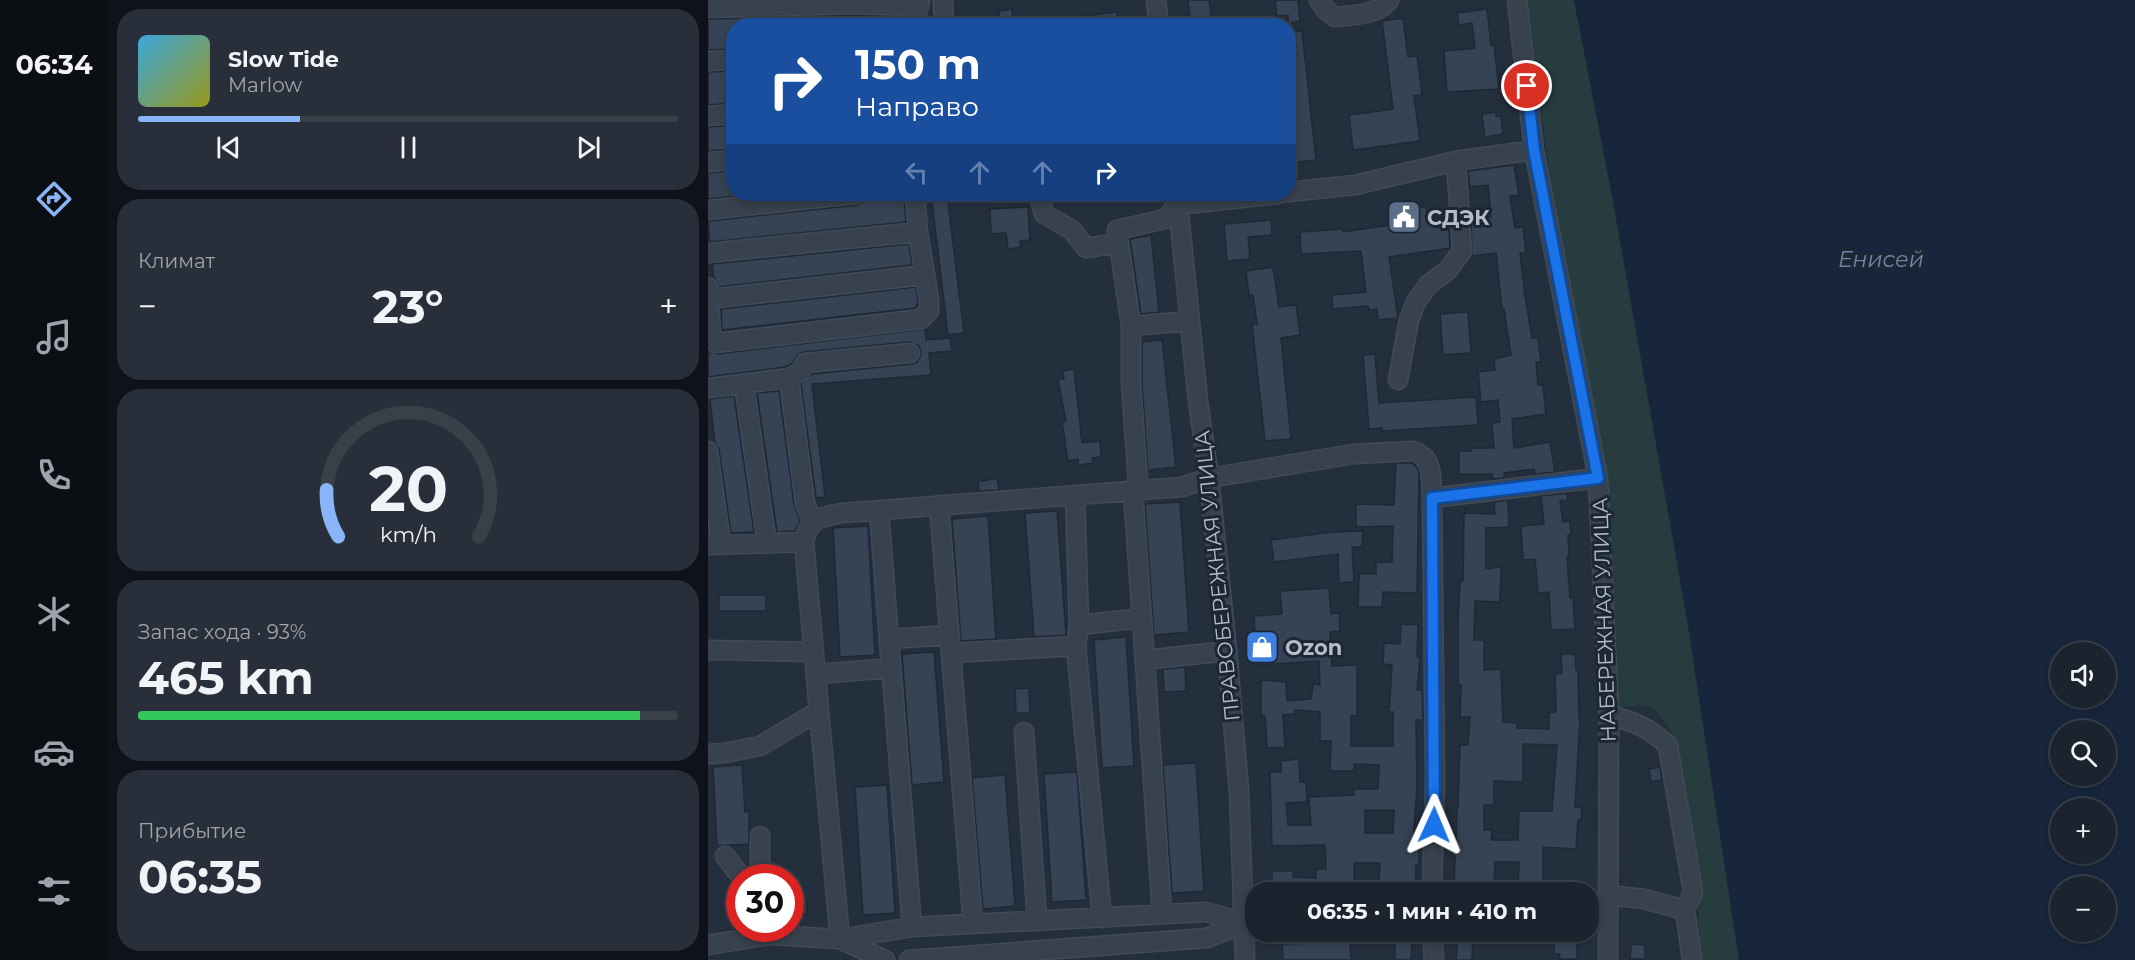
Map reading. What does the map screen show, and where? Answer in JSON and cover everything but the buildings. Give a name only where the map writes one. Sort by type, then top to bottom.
[{"type":"street","points":[[943,0],[944,18]]},
{"type":"street","points":[[1156,0],[1158,18]]},
{"type":"street","points":[[1319,0],[1335,17],[1381,8],[1389,0]]},
{"type":"street","name":"НАБЕРЕЖНАЯ УЛИЦА","points":[[1517,0],[1534,150],[1598,478],[1609,715],[1608,960]]},
{"type":"street","points":[[708,8],[919,3],[916,18]]},
{"type":"street","points":[[708,61],[726,60]]},
{"type":"street","points":[[708,116],[726,115]]},
{"type":"street","points":[[1296,191],[1354,185],[1455,161],[1534,150]]},
{"type":"street","points":[[708,162],[726,161]]},
{"type":"street","points":[[1398,380],[1409,320],[1416,302],[1428,285],[1448,270],[1462,251],[1455,161]]},
{"type":"street","points":[[708,210],[791,201]]},
{"type":"street","points":[[916,201],[929,300],[929,311],[921,319],[716,343],[711,333],[709,293],[925,275]]},
{"type":"street","points":[[1041,201],[1044,214],[1072,230],[1086,248],[1119,243]]},
{"type":"street","points":[[1162,915],[1133,491],[1138,481],[1131,383],[1131,326],[1118,230],[1165,219],[1176,201]]},
{"type":"street","name":"ПРАВОБЕРЕЖНАЯ УЛИЦА","points":[[1177,201],[1227,651],[1247,882]]},
{"type":"street","points":[[708,254],[918,232]]},
{"type":"street","points":[[1131,326],[1190,321]]},
{"type":"street","points":[[708,388],[789,378],[800,372],[805,363],[910,353]]},
{"type":"street","points":[[789,378],[805,503],[812,522]]},
{"type":"street","points":[[744,384],[767,544]]},
{"type":"street","points":[[708,451],[715,545],[804,542]]},
{"type":"street","points":[[840,939],[804,542],[806,530],[812,522],[821,517],[843,513],[1182,487],[1209,478],[1354,454],[1413,451],[1420,453],[1430,467],[1435,780],[1432,882]]},
{"type":"street","points":[[1432,498],[1598,478]]},
{"type":"street","points":[[1075,495],[1079,625],[1076,646],[1102,918]]},
{"type":"street","points":[[939,505],[973,924]]},
{"type":"street","points":[[879,510],[912,927]]},
{"type":"street","points":[[1079,625],[1142,618]]},
{"type":"street","points":[[889,639],[950,635]]},
{"type":"street","points":[[951,653],[1076,646]]},
{"type":"street","points":[[708,650],[814,652]]},
{"type":"street","points":[[1145,660],[1227,651]]},
{"type":"street","points":[[816,674],[891,668]]},
{"type":"street","points":[[708,754],[760,746],[819,711]]},
{"type":"street","points":[[1609,715],[1637,723],[1658,736],[1668,746],[1693,892],[1685,910],[1692,960]]},
{"type":"street","points":[[1024,732],[1042,920],[1049,955]]},
{"type":"street","points":[[760,836],[760,864]]},
{"type":"street","points":[[725,856],[731,864]]},
{"type":"street","points":[[1608,896],[1644,899],[1685,910]]},
{"type":"street","points":[[804,935],[840,939],[912,927],[1206,912],[1245,922]]},
{"type":"street","points":[[1599,918],[1607,918]]},
{"type":"street","points":[[909,960],[1128,952],[1207,939],[1245,925]]},
{"type":"street","points":[[840,939],[885,960]]},
{"type":"street","points":[[713,942],[717,960]]},
{"type":"street","name":"ПРАВОБЕРЕЖНАЯ УЛИЦА","points":[[1245,960],[1247,942]]},
{"type":"street","points":[[1433,942],[1434,960]]},
{"type":"green space","points":[[1525,0],[1574,0],[1613,201],[1687,619],[1739,960],[1699,960],[1698,900],[1670,729],[1658,713],[1648,706],[1616,708],[1612,563],[1606,484],[1558,229]]},
{"type":"water","name":"Енисей","points":[[1574,0],[2135,0],[2135,960],[1739,960],[1687,619],[1613,201]]},
{"type":"place","name":"СДЭК","points":[[1404,217]]},
{"type":"place","name":"Ozon","points":[[1262,647]]},
{"type":"route","points":[[1434,825],[1432,498],[1598,478],[1534,150],[1527,86]]}]
